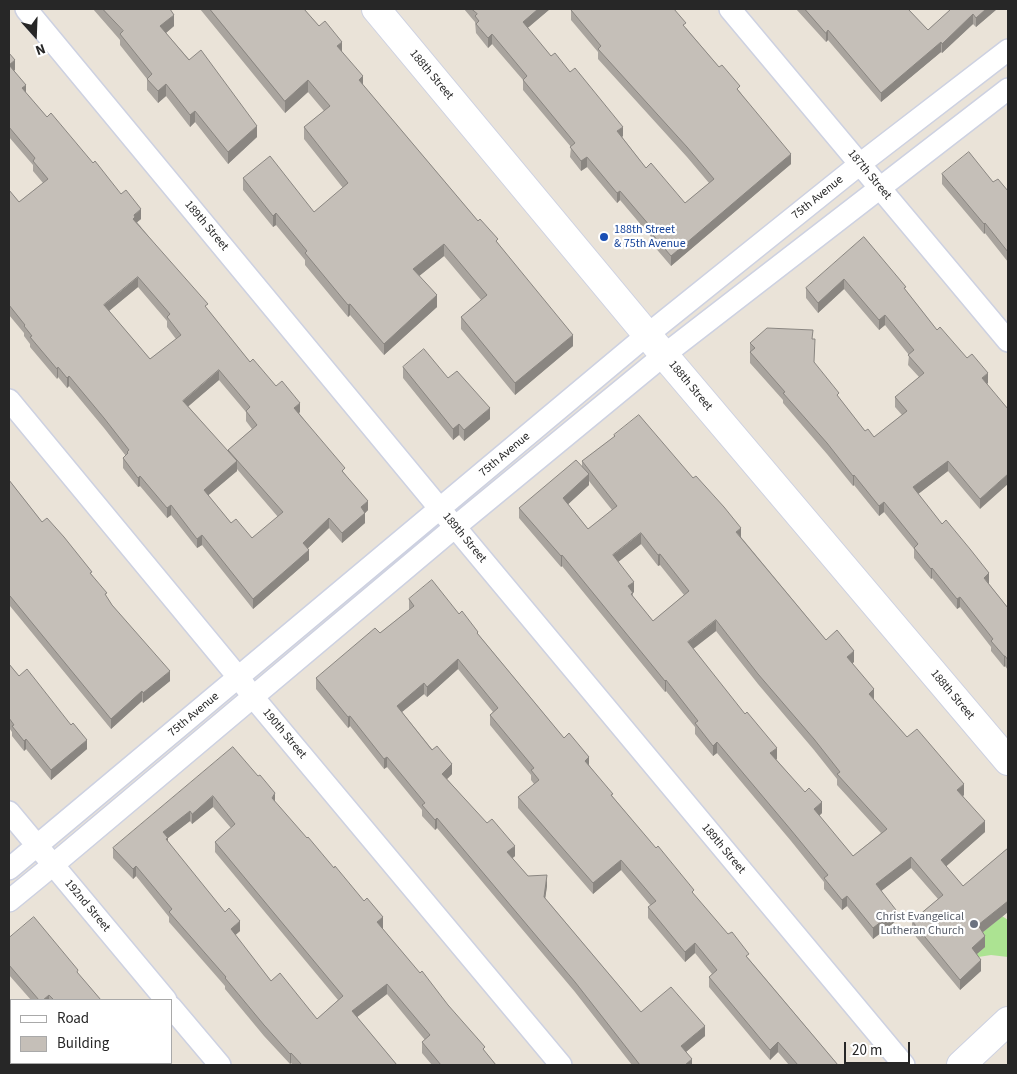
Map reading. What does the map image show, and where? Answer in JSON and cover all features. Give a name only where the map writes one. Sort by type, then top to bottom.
[{"type":"street","name":"189th Street","points":[[26,9],[904,1065]]},
{"type":"street","name":"188th Street","points":[[376,9],[655,345],[1008,761]]},
{"type":"street","name":"187th Street","points":[[730,9],[1008,341]]},
{"type":"street","name":"75th Avenue","points":[[9,901],[455,527],[655,345],[860,164],[1008,50]]},
{"type":"street","name":"75th Avenue","points":[[9,870],[440,509],[655,345],[880,188],[1008,89]]},
{"type":"street","name":"190th Street","points":[[9,400],[253,697],[561,1065]]},
{"type":"street","name":"192nd Street","points":[[9,812],[165,999]]},
{"type":"street","points":[[172,1008],[220,1065]]},
{"type":"street","points":[[961,1065],[1008,1022]]},
{"type":"green space","points":[[1002,916],[1008,920],[1008,957],[991,955],[972,958],[978,936]]},
{"type":"building","points":[[103,9],[170,9],[174,15],[160,26],[189,60],[201,50],[257,126],[228,152],[195,111],[190,115],[166,84],[158,91],[147,79],[152,74],[120,34],[123,31]]},
{"type":"building","points":[[210,9],[304,9],[319,26],[325,21],[342,42],[337,46],[363,76],[359,80],[478,221],[480,219],[498,239],[496,241],[573,335],[515,383],[461,317],[487,295],[444,244],[413,269],[437,295],[384,344],[350,304],[348,305],[305,253],[307,251],[276,213],[273,216],[243,178],[270,156],[314,212],[348,183],[304,127],[330,106],[308,80],[285,101]]},
{"type":"building","points":[[472,9],[538,9],[523,22],[551,56],[555,53],[570,72],[575,68],[623,127],[617,131],[646,168],[651,163],[685,203],[714,179],[598,49],[601,46],[572,9],[674,9],[686,23],[683,25],[719,67],[722,65],[740,86],[737,89],[791,154],[671,256],[653,235],[656,233],[620,191],[617,193],[587,157],[581,161],[570,147],[575,143],[523,80],[527,76],[492,34],[488,38],[476,24],[479,21],[475,16],[477,14]]},
{"type":"building","points":[[805,9],[908,9],[928,30],[951,9],[986,9],[976,18],[973,14],[942,44],[941,42],[881,93],[828,30],[826,33]]},
{"type":"building","points":[[9,53],[15,60],[9,65]]},
{"type":"building","points":[[9,65],[26,85],[22,88],[47,117],[51,113],[93,163],[95,161],[121,194],[126,190],[141,209],[134,215],[133,219],[208,304],[205,306],[250,362],[253,359],[276,386],[282,381],[300,403],[294,408],[345,468],[342,471],[368,501],[361,507],[365,513],[342,533],[329,518],[303,543],[309,550],[253,599],[202,535],[197,539],[171,505],[167,508],[140,476],[138,478],[123,458],[129,450],[69,376],[67,378],[58,367],[57,369],[30,337],[32,336],[25,325],[9,305],[9,190],[19,202],[48,179],[33,161],[35,158],[9,127]],"holes":[[[138,277],[170,314],[167,317],[181,335],[150,359],[104,305]],[[219,370],[250,407],[246,411],[257,425],[228,450],[283,512],[252,538],[236,519],[231,523],[204,490],[237,461],[183,401]]]},
{"type":"building","points":[[969,152],[993,182],[998,179],[1008,191],[1008,252],[942,174]]},
{"type":"building","points":[[864,237],[906,287],[904,288],[937,330],[940,327],[967,358],[972,354],[988,373],[982,378],[1008,409],[1008,474],[980,499],[948,461],[913,487],[942,524],[946,520],[989,573],[984,578],[1008,608],[1008,660],[991,641],[993,639],[960,597],[957,599],[914,548],[918,544],[884,502],[879,506],[750,352],[755,348],[750,343],[767,328],[813,330],[812,339],[815,339],[814,362],[839,393],[837,395],[865,431],[868,429],[874,437],[907,411],[895,397],[924,373],[908,355],[914,350],[885,315],[879,320],[844,279],[818,303],[806,288]]},
{"type":"building","points":[[424,349],[448,378],[457,371],[490,408],[464,430],[459,424],[453,429],[403,367]]},
{"type":"building","points":[[639,415],[693,478],[696,476],[724,507],[741,528],[736,532],[826,640],[837,630],[854,651],[847,657],[874,689],[869,694],[907,737],[917,729],[964,784],[957,790],[985,821],[941,860],[963,886],[1008,848],[1008,901],[978,925],[985,936],[972,948],[981,960],[960,980],[912,921],[943,895],[911,857],[876,884],[896,910],[873,928],[847,896],[842,900],[824,878],[828,875],[791,830],[717,742],[713,746],[695,723],[698,721],[666,680],[562,555],[519,508],[576,460],[589,474],[563,498],[588,529],[617,506],[582,461]],"holes":[[[641,533],[689,591],[653,621],[631,594],[633,593],[628,586],[634,582],[613,555]],[[716,620],[758,674],[840,772],[837,774],[887,829],[853,856],[814,809],[822,802],[809,788],[805,792],[770,753],[777,748],[747,712],[745,714],[688,642]]]},
{"type":"building","points":[[9,480],[42,522],[47,518],[64,537],[107,593],[105,594],[112,605],[170,671],[143,693],[142,691],[111,719],[10,596],[9,598]]},
{"type":"building","points":[[432,580],[459,614],[462,611],[477,633],[564,738],[569,733],[589,757],[585,761],[613,794],[611,795],[656,848],[658,846],[694,890],[692,892],[728,934],[732,932],[749,954],[746,956],[838,1065],[798,1065],[778,1042],[770,1050],[709,977],[717,970],[695,943],[685,952],[648,907],[656,901],[621,860],[593,883],[518,797],[539,780],[531,770],[534,768],[490,715],[498,708],[458,659],[427,687],[424,683],[397,706],[432,750],[437,746],[452,764],[442,774],[487,823],[492,819],[515,846],[507,852],[528,876],[547,875],[544,897],[641,1012],[671,987],[705,1026],[681,1046],[692,1059],[685,1065],[640,1065],[575,982],[437,818],[435,820],[422,805],[425,803],[387,757],[384,759],[350,716],[348,717],[316,678],[375,628],[380,633],[414,606],[409,599]]},
{"type":"building","points":[[9,664],[19,676],[27,669],[71,725],[73,723],[87,740],[51,770],[26,739],[24,741],[12,726],[14,725],[9,718]]},
{"type":"building","points":[[233,747],[275,793],[272,798],[307,838],[334,868],[335,866],[364,901],[367,898],[383,917],[377,922],[420,973],[422,971],[448,1005],[485,1047],[483,1049],[496,1065],[441,1065],[422,1042],[430,1035],[387,984],[352,1011],[397,1065],[302,1065],[264,1025],[226,977],[169,912],[172,909],[136,866],[133,869],[113,848]],"holes":[[[213,796],[235,824],[215,842],[343,996],[317,1019],[280,973],[271,981],[231,929],[240,921],[229,908],[225,912],[166,839],[168,838],[163,832],[190,811],[192,814]]]},
{"type":"building","points":[[34,917],[100,999],[53,999],[49,995],[44,999],[38,999],[9,965],[9,938]]},
{"type":"building","points":[[156,1064],[157,1065],[110,1065]]},
{"type":"place","name":"188th Street & 75th Avenue","points":[[604,237]]},
{"type":"place","name":"Christ Evangelical Lutheran Church","points":[[974,924]]}]
